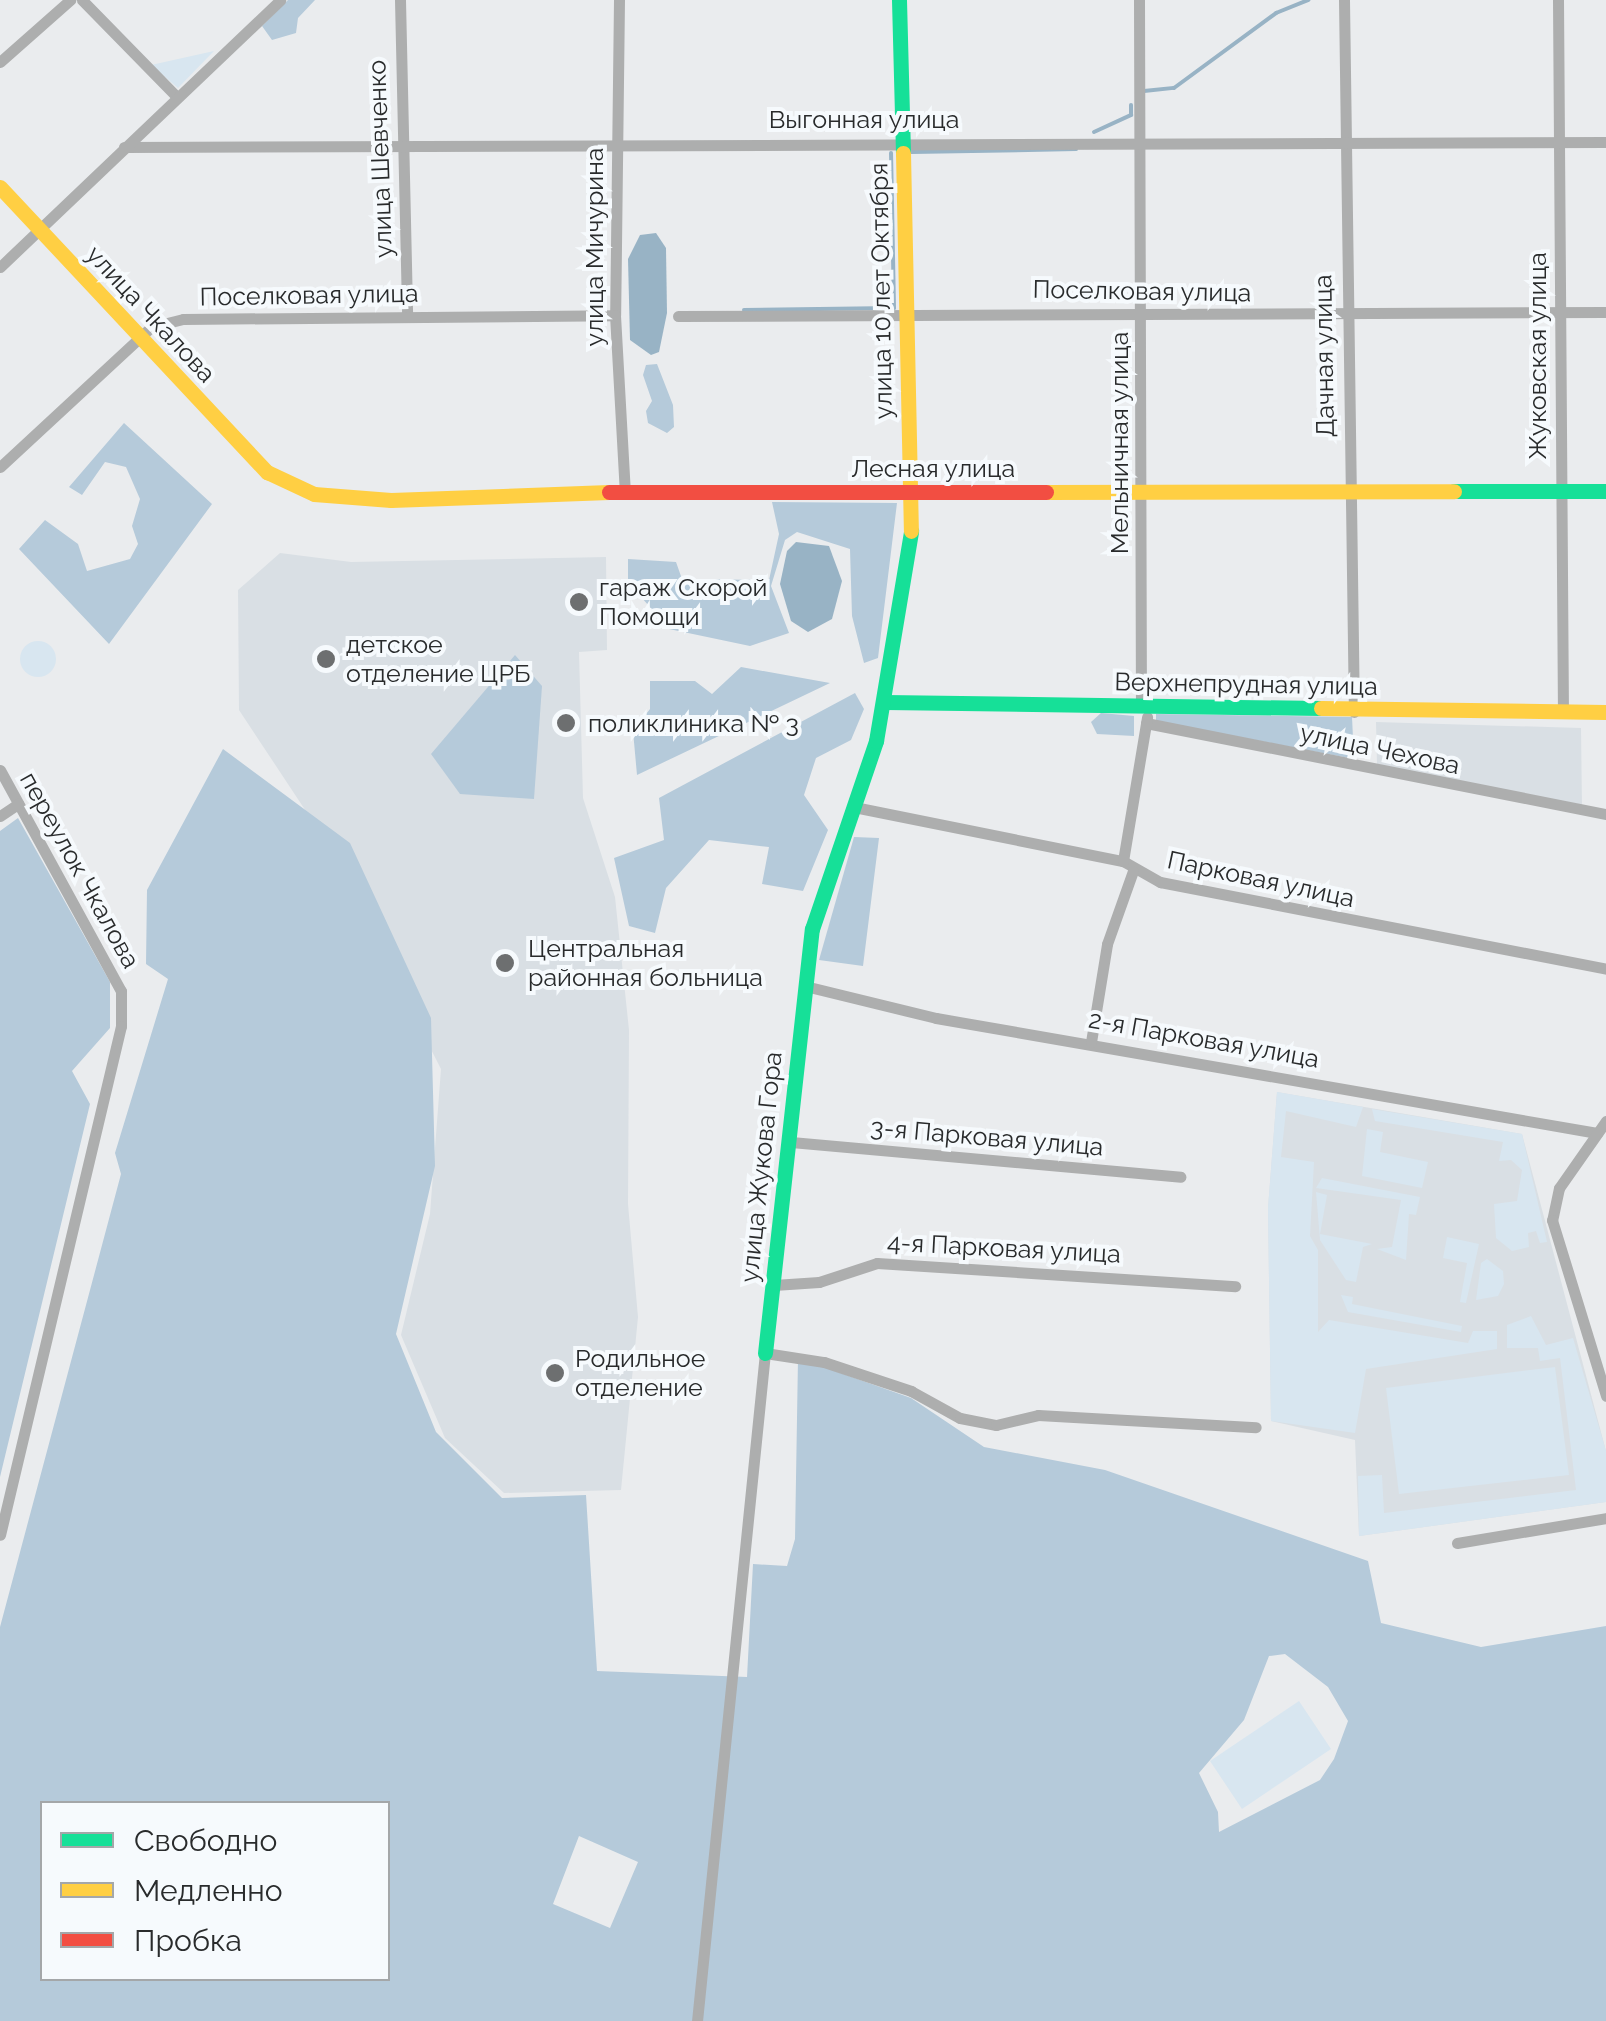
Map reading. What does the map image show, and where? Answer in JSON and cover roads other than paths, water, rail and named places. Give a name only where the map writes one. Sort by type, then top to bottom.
[{"type":"street","points":[[0,62],[70,0]]},
{"type":"street","points":[[82,0],[176,96]]},
{"type":"street","points":[[0,268],[280,0]]},
{"type":"street","name":"улица Шевченко","points":[[400,0],[408,316]]},
{"type":"street","name":"улица Мичурина","points":[[619,0],[615,315],[624,494]]},
{"type":"street","name":"улица 10 лет Октября","points":[[805,986],[812,928],[886,702],[912,495],[899,0]]},
{"type":"street","name":"Мельничная улица","points":[[1123,860],[1146,712],[1139,0]]},
{"type":"street","name":"Дачная улица","points":[[1344,0],[1345,315],[1354,712]]},
{"type":"street","name":"Жуковская улица","points":[[1558,0],[1563,712]]},
{"type":"street","name":"Выгонная улица","points":[[124,147],[402,149],[616,143],[1138,140],[1606,142]]},
{"type":"street","name":"улица Чкалова","points":[[0,187],[135,337],[268,472]]},
{"type":"street","name":"Поселковая улица","points":[[678,316],[1606,312]]},
{"type":"street","name":"Поселковая улица","points":[[0,467],[135,337],[182,319],[615,315]]},
{"type":"street","name":"Лесная улица","points":[[268,472],[287,486],[336,498],[1606,491]]},
{"type":"street","name":"Верхнепрудная улица","points":[[886,702],[1146,712],[1606,712]]},
{"type":"street","name":"улица Чехова","points":[[1146,712],[1606,814]]},
{"type":"street","name":"переулок Чкалова","points":[[0,770],[121,991],[121,1026],[0,1535]]},
{"type":"street","points":[[0,816],[18,804]]},
{"type":"street","points":[[854,806],[1123,860]]},
{"type":"street","name":"Парковая улица","points":[[1123,860],[1134,872],[1606,969]]},
{"type":"street","points":[[1091,1042],[1107,944],[1134,872]]},
{"type":"street","name":"2-я Парковая улица","points":[[805,986],[936,1018],[1597,1132]]},
{"type":"street","name":"улица Жукова Гора","points":[[764,1352],[791,1142],[805,986]]},
{"type":"street","points":[[1606,1121],[1559,1188],[1552,1220],[1606,1396]]},
{"type":"street","name":"3-я Парковая улица","points":[[791,1142],[1180,1176]]},
{"type":"street","name":"4-я Парковая улица","points":[[774,1285],[819,1282],[877,1263],[1235,1286]]},
{"type":"street","points":[[697,2021],[764,1352],[824,1362],[911,1391],[960,1418],[996,1424],[1038,1415],[1256,1428]]},
{"type":"street","points":[[1457,1543],[1606,1518]]},
{"type":"waterway","points":[[1144,91],[1174,88],[1276,13],[1308,0]]},
{"type":"waterway","points":[[1094,132],[1131,115],[1131,105]]},
{"type":"waterway","points":[[911,152],[1076,149]]},
{"type":"waterway","points":[[744,310],[894,308],[891,153]]},
{"type":"place","name":"гараж Скорой Помощи","points":[[579,602]]},
{"type":"place","name":"детское отделение ЦРБ","points":[[326,659]]},
{"type":"place","name":"поликлиника № 3","points":[[566,723]]},
{"type":"place","name":"Центральная районная больница","points":[[505,963]]},
{"type":"place","name":"Родильное отделение","points":[[555,1373]]}]
